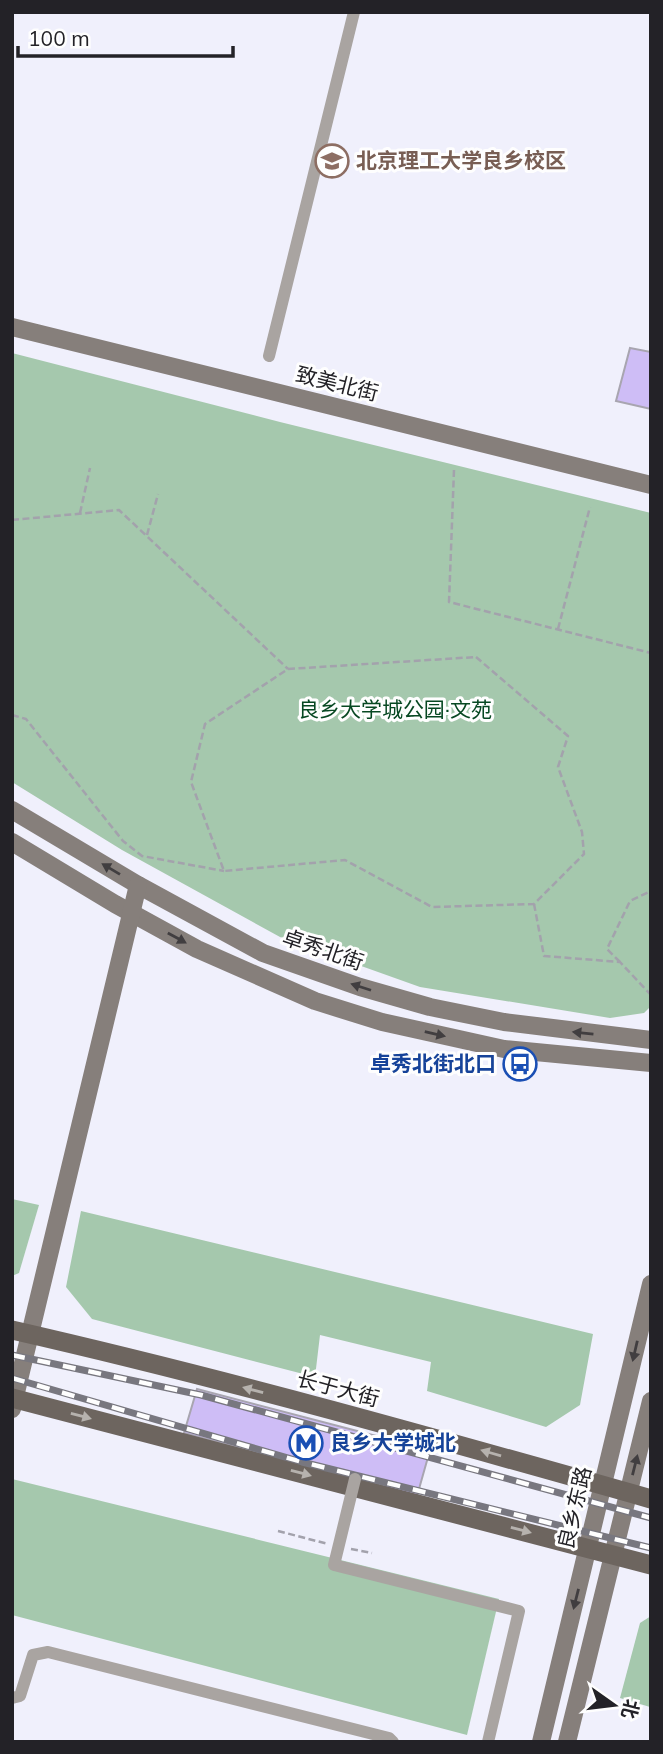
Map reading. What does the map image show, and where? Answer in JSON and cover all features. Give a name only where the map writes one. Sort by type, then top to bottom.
[{"type":"main road","name":"致美北街","points":[[12,327],[651,485]]},
{"type":"main road","name":"卓秀北街","points":[[12,810],[138,885],[262,953],[360,987],[430,1007],[504,1022],[651,1040]]},
{"type":"main road","points":[[12,842],[197,949],[315,1001],[382,1021],[504,1049],[651,1063]]},
{"type":"main road","points":[[138,885],[22,1332],[13,1402],[651,1565]]},
{"type":"main road","name":"良乡东路","points":[[541,1742],[651,1284]]},
{"type":"main road","name":"长于大街","points":[[22,1332],[306,1404],[651,1499]]},
{"type":"main road","points":[[567,1742],[651,1401]]},
{"type":"street","points":[[268,356],[354,12]]},
{"type":"street","points":[[355,1479],[334,1565],[519,1611],[488,1742]]},
{"type":"street","points":[[12,1698],[20,1696],[33,1655],[48,1653],[388,1738],[393,1742]]},
{"type":"path","points":[[80,513],[90,468]]},
{"type":"path","points":[[454,470],[449,602],[651,653]]},
{"type":"path","points":[[147,536],[158,494]]},
{"type":"path","points":[[558,629],[590,506]]},
{"type":"path","points":[[12,520],[119,510],[288,669]]},
{"type":"path","points":[[12,715],[26,719],[123,841],[142,856],[223,871],[345,860],[432,907],[534,904],[584,854],[582,832],[558,767],[568,736],[476,657],[288,669],[205,724],[191,782],[223,871]]},
{"type":"path","points":[[651,891],[630,901],[607,949],[651,995]]},
{"type":"path","points":[[534,904],[544,956],[620,962]]},
{"type":"path","points":[[278,1531],[372,1553]]},
{"type":"green space","name":"良乡大学城公园·文苑","points":[[12,353],[651,513],[651,1006],[644,1013],[610,1018],[420,987],[280,937],[122,850],[12,782]]},
{"type":"green space","points":[[12,1199],[39,1205],[19,1273],[12,1276]]},
{"type":"green space","points":[[81,1211],[593,1334],[580,1405],[546,1427],[427,1391],[431,1362],[320,1335],[315,1377],[92,1319],[66,1287]]},
{"type":"green space","points":[[12,1479],[499,1599],[467,1735],[12,1615]]},
{"type":"green space","points":[[651,1616],[650,1707],[620,1698],[640,1623]]},
{"type":"building","points":[[630,348],[651,352],[651,409],[616,401]]},
{"type":"building","points":[[197,1389],[430,1450],[417,1496],[184,1433]]},
{"type":"railway","points":[[12,1355],[201,1395],[651,1518]]},
{"type":"railway","points":[[12,1378],[302,1462],[651,1548]]},
{"type":"place","name":"北京理工大学良乡校区","points":[[332,161]]},
{"type":"place","name":"卓秀北街北口","points":[[520,1064]]},
{"type":"place","name":"良乡大学城北","points":[[306,1443]]}]
